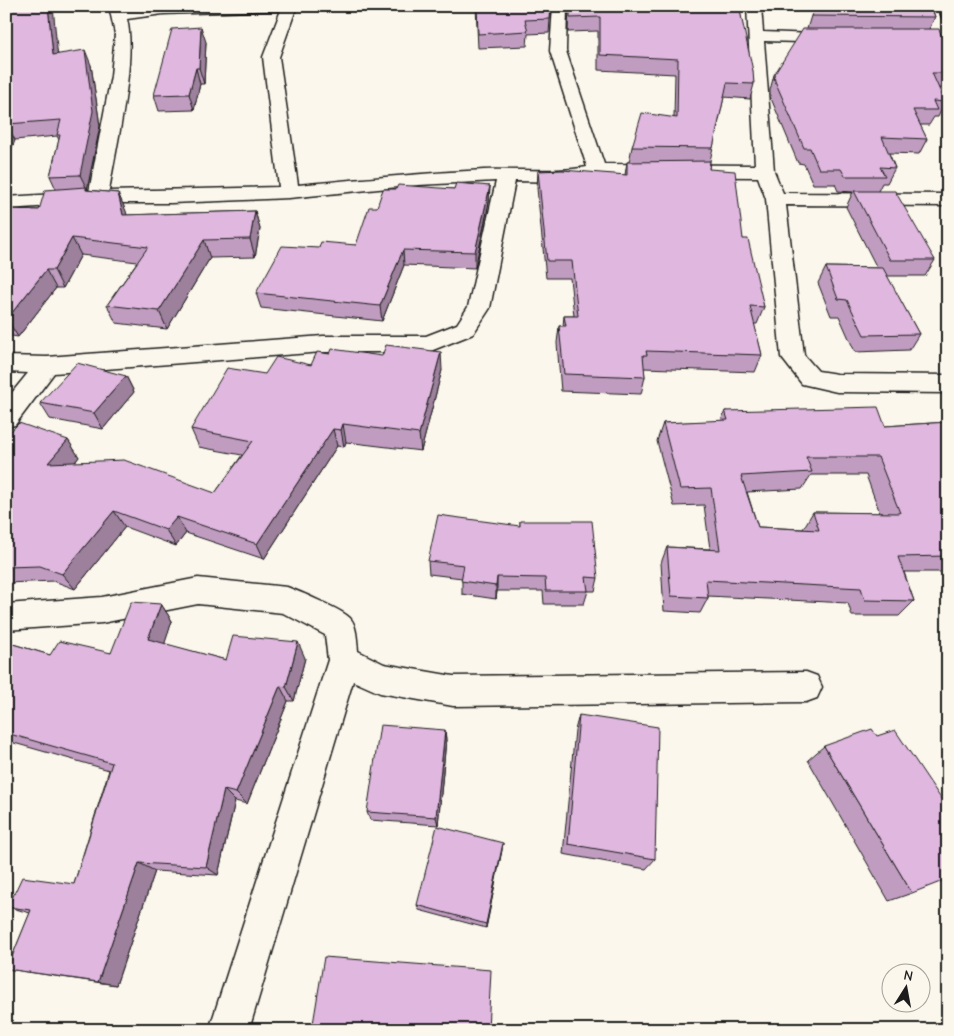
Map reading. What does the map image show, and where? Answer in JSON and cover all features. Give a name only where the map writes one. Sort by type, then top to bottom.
[{"type":"street","points":[[98,197],[119,76],[123,34],[117,11],[281,6]]},
{"type":"street","points":[[289,192],[271,57],[290,6]]},
{"type":"street","points":[[560,6],[558,51],[598,170]]},
{"type":"street","points":[[754,6],[765,172],[776,199],[793,357],[810,378],[837,383],[948,384]]},
{"type":"street","points":[[929,6],[941,22],[941,38],[948,59]]},
{"type":"street","points":[[756,36],[847,38]]},
{"type":"street","points":[[922,38],[941,38]]},
{"type":"street","points":[[6,203],[98,197],[171,197],[289,192],[418,179],[507,175],[568,176],[598,170],[765,172]]},
{"type":"street","points":[[6,364],[47,365],[323,344],[428,344],[465,328],[479,308],[507,175]]},
{"type":"street","points":[[776,199],[948,200]]},
{"type":"street","points":[[6,418],[47,365]]},
{"type":"street","points":[[6,617],[102,610],[198,591],[287,600],[339,627],[344,660],[229,1030]]},
{"type":"street","points":[[344,660],[380,678],[453,691],[806,687]]},
{"type":"building","points":[[6,6],[48,6],[53,55],[85,50],[93,111],[80,175],[50,176],[60,135],[57,135],[61,120],[7,124],[6,126]]},
{"type":"building","points":[[477,6],[551,6],[550,19],[525,20],[528,31],[478,34]]},
{"type":"building","points":[[570,6],[739,6],[754,84],[727,83],[713,148],[632,147],[642,113],[677,118],[678,59],[600,55],[600,17],[570,18]]},
{"type":"building","points":[[817,6],[931,6],[935,17],[811,16]]},
{"type":"building","points":[[201,27],[199,68],[196,68],[189,94],[154,95],[172,29]]},
{"type":"building","points":[[803,29],[939,29],[945,45],[948,47],[948,73],[932,73],[945,102],[933,101],[937,110],[913,110],[927,139],[882,137],[895,168],[880,167],[885,176],[845,176],[841,169],[819,169],[810,148],[804,148],[774,75]]},
{"type":"building","points":[[710,161],[709,169],[735,171],[743,239],[748,239],[764,307],[750,306],[762,355],[646,351],[647,355],[643,355],[645,377],[564,374],[559,326],[566,326],[564,316],[578,316],[572,261],[547,261],[538,171],[562,170],[627,175],[627,162]]},
{"type":"building","points":[[456,183],[490,186],[475,252],[403,250],[380,306],[256,293],[282,246],[319,248],[321,242],[356,245],[369,207],[377,207],[383,189],[396,189],[398,185],[454,189]]},
{"type":"building","points":[[86,187],[86,190],[118,193],[123,215],[255,211],[250,239],[204,240],[159,311],[107,305],[148,247],[72,238],[54,270],[46,270],[6,319],[6,209],[39,210],[45,190]]},
{"type":"building","points":[[854,191],[895,191],[935,260],[890,260]]},
{"type":"building","points":[[826,267],[883,268],[919,334],[864,335],[847,300],[838,299]]},
{"type":"building","points":[[386,345],[441,352],[419,434],[343,424],[341,430],[333,429],[257,544],[177,517],[166,530],[114,511],[62,574],[40,566],[6,567],[6,439],[8,434],[19,423],[68,440],[48,463],[124,460],[215,493],[253,441],[191,429],[227,368],[265,374],[276,357],[311,365],[317,352],[330,354],[332,349],[382,356]]},
{"type":"building","points":[[77,363],[126,376],[94,413],[40,403]]},
{"type":"building","points":[[878,407],[885,426],[948,422],[948,556],[898,557],[914,601],[865,600],[861,588],[706,580],[708,598],[671,596],[667,547],[720,550],[711,488],[680,489],[663,423],[728,420],[725,411]],"holes":[[[806,457],[878,457],[900,513],[813,512],[819,530],[758,527],[741,476],[812,472]]]},
{"type":"building","points":[[438,515],[520,526],[520,521],[592,521],[598,578],[586,577],[588,591],[546,591],[545,578],[497,577],[496,586],[461,581],[464,565],[428,561]]},
{"type":"building","points":[[131,602],[161,604],[148,639],[226,660],[233,636],[298,642],[286,687],[280,686],[236,793],[224,790],[206,867],[139,863],[98,982],[7,969],[31,910],[8,907],[22,877],[74,884],[112,763],[6,733],[6,642],[50,655],[59,641],[111,653]]},
{"type":"building","points":[[579,715],[658,727],[655,859],[568,844]]},
{"type":"building","points":[[380,725],[445,730],[436,817],[367,812]]},
{"type":"building","points":[[872,729],[877,736],[895,730],[948,809],[948,879],[912,893],[824,746]]},
{"type":"building","points":[[437,826],[503,843],[486,924],[417,905]]},
{"type":"building","points":[[324,957],[491,970],[488,1030],[312,1030]]}]
